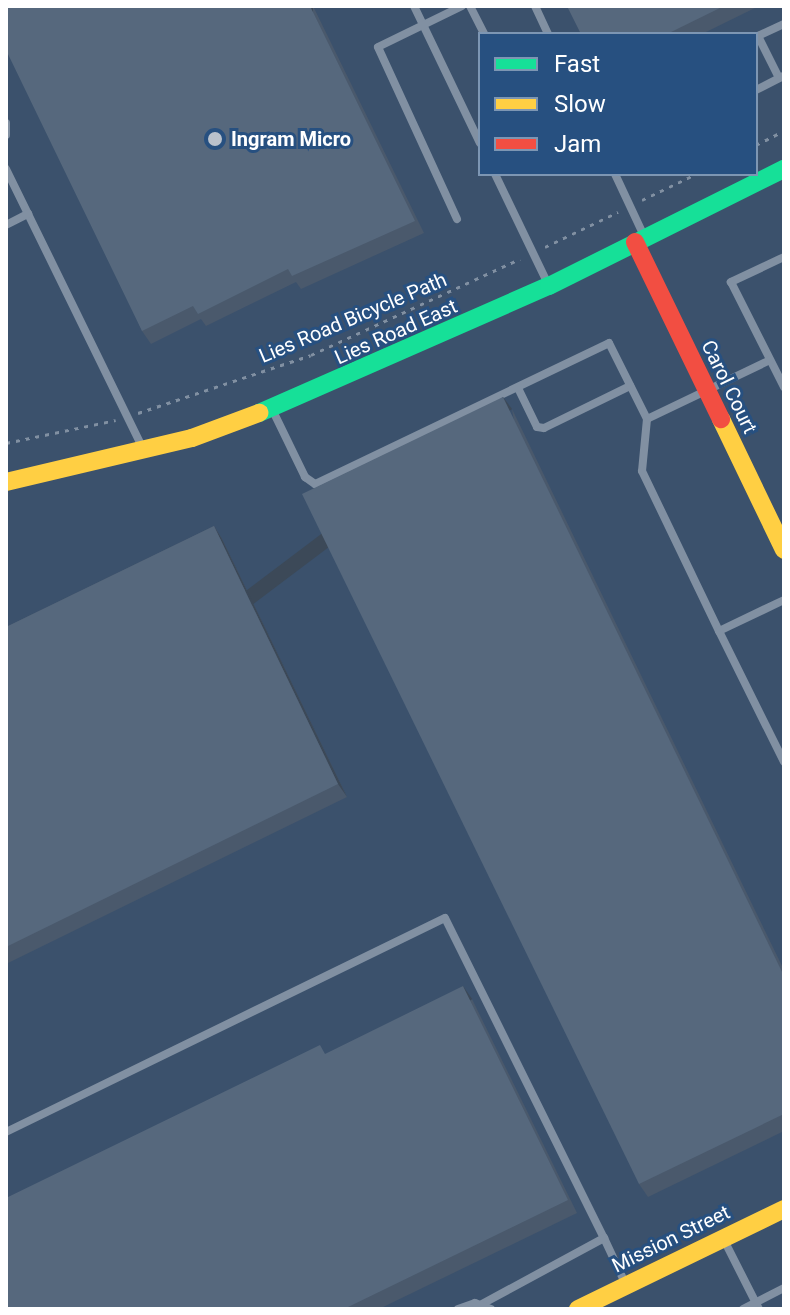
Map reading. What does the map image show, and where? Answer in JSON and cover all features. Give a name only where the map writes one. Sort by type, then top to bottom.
[{"type":"street","name":"Lies Road East","points":[[6,482],[143,450],[272,408],[401,356],[784,169]]},
{"type":"street","name":"Carol Court","points":[[640,240],[707,390],[784,550]]},
{"type":"street","name":"Mission Street","points":[[585,1307],[784,1209]]},
{"type":"lane","points":[[414,6],[478,139]]},
{"type":"lane","points":[[457,219],[378,47],[462,6]]},
{"type":"lane","points":[[470,6],[483,32]]},
{"type":"lane","points":[[535,6],[547,32]]},
{"type":"lane","points":[[758,36],[784,24]]},
{"type":"lane","points":[[758,38],[782,77],[758,89]]},
{"type":"lane","points":[[6,123],[6,135]]},
{"type":"lane","points":[[6,169],[143,450]]},
{"type":"lane","points":[[496,176],[549,286]]},
{"type":"lane","points":[[616,176],[630,206],[640,240]]},
{"type":"lane","points":[[6,225],[28,214]]},
{"type":"lane","points":[[784,257],[731,282],[784,387]]},
{"type":"lane","points":[[272,408],[305,477],[315,484],[609,343],[647,419],[642,471],[784,762]]},
{"type":"lane","points":[[647,419],[770,360]]},
{"type":"lane","points":[[518,388],[537,427],[544,428],[630,386]]},
{"type":"lane","points":[[719,631],[784,600]]},
{"type":"lane","points":[[6,1132],[445,918],[627,1285]]},
{"type":"lane","points":[[458,1309],[486,1307],[604,1238]]},
{"type":"lane","points":[[723,1238],[757,1306]]},
{"type":"lane","points":[[743,1309],[757,1306],[784,1288]]},
{"type":"path","points":[[758,144],[784,131]]},
{"type":"path","name":"Lies Road Bicycle Path","points":[[6,443],[127,416],[311,355],[692,176]]},
{"type":"building","name":"Ingram Micro","points":[[6,6],[310,6],[415,221],[292,276],[288,269],[198,314],[193,306],[142,331],[6,50]]},
{"type":"building","points":[[567,6],[724,6],[671,32],[580,32]]},
{"type":"building","points":[[503,397],[784,976],[784,1114],[639,1184],[302,494]]},
{"type":"building","points":[[214,526],[338,784],[6,947],[6,627]]},
{"type":"building","points":[[463,986],[568,1200],[344,1309],[6,1309],[6,1198],[320,1045],[325,1054]]},
{"type":"traffic: fast","points":[[259,413],[549,286],[784,169]]},
{"type":"traffic: slow","points":[[6,482],[192,438],[259,413]]},
{"type":"traffic: slow","points":[[721,419],[784,550]]},
{"type":"traffic: slow","points":[[578,1309],[784,1209]]},
{"type":"traffic: jam","points":[[635,242],[721,419]]},
{"type":"place","name":"Ingram Micro","points":[[215,139]]}]
